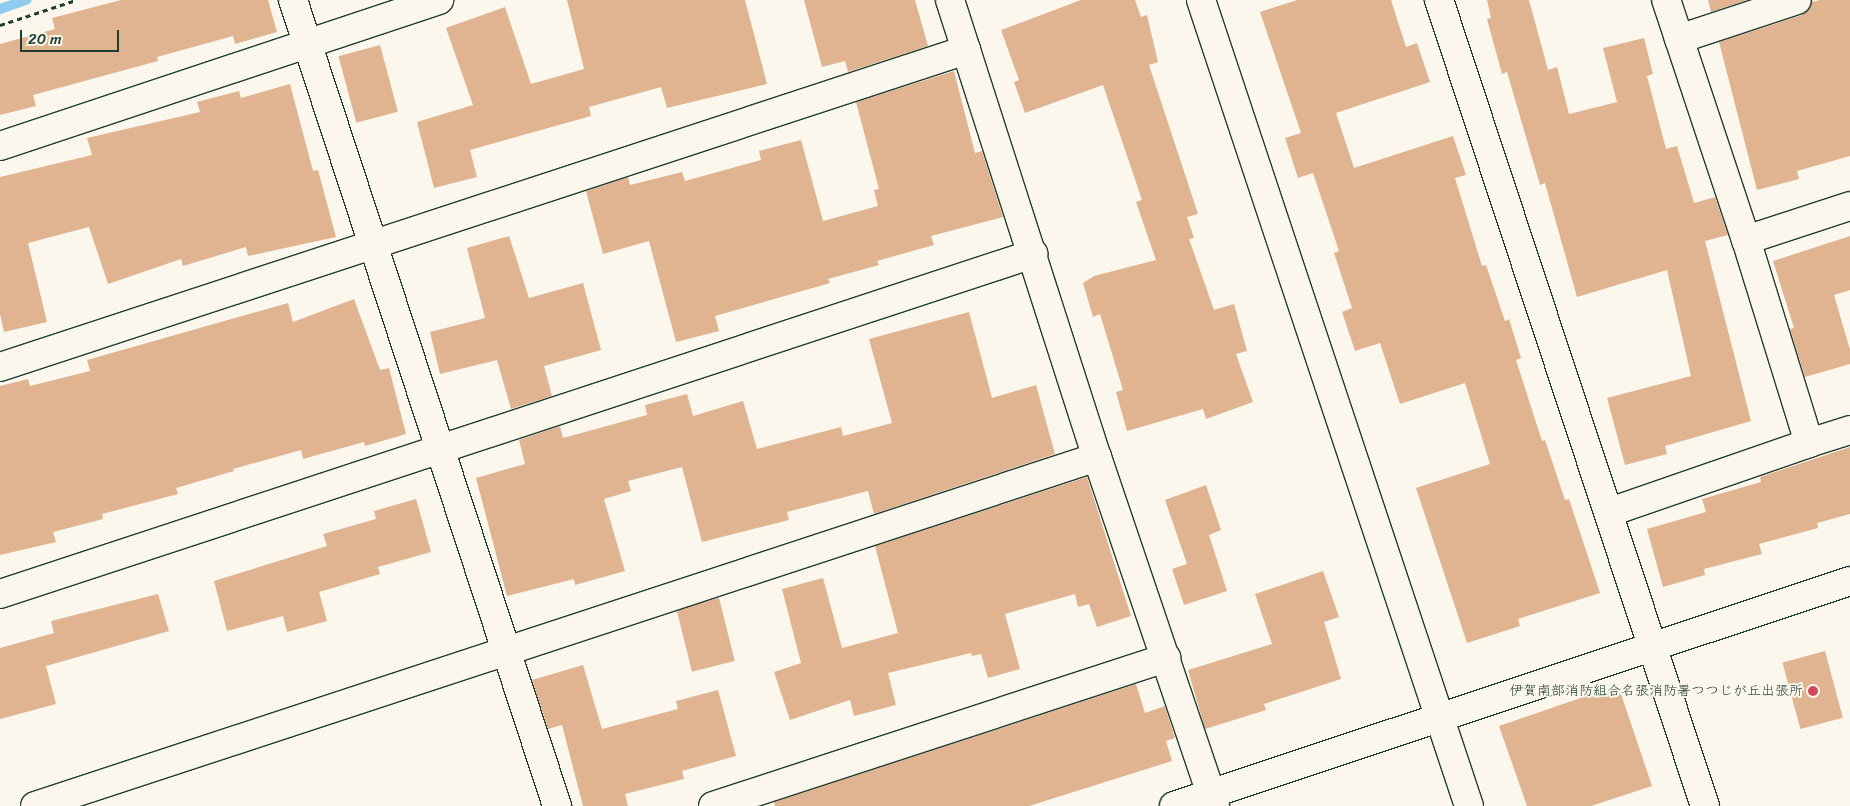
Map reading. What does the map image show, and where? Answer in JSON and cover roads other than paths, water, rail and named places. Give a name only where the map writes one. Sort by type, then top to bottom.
[{"type":"street","points":[[294,0],[376,244],[557,806]]},
{"type":"street","points":[[0,146],[439,0]]},
{"type":"street","points":[[950,0],[1097,457],[1214,800]]},
{"type":"street","points":[[1201,0],[1469,806]]},
{"type":"street","points":[[1439,0],[1610,512],[1705,806]]},
{"type":"street","points":[[1666,0],[1746,240],[1810,443]]},
{"type":"street","points":[[1679,39],[1797,0]]},
{"type":"street","points":[[0,367],[966,50]]},
{"type":"street","points":[[1746,240],[1850,206]]},
{"type":"street","points":[[0,594],[1033,254]]},
{"type":"street","points":[[1610,512],[1850,430]]},
{"type":"street","points":[[35,806],[1097,457]]},
{"type":"street","points":[[1174,806],[1214,800],[1439,716],[1850,582]]},
{"type":"street","points":[[713,806],[1166,658]]},
{"type":"waterway","points":[[0,9],[26,0]]},
{"type":"place","name":"伊賀南部消防組合名張消防署つつじが丘出張所","points":[[1813,691]]}]
